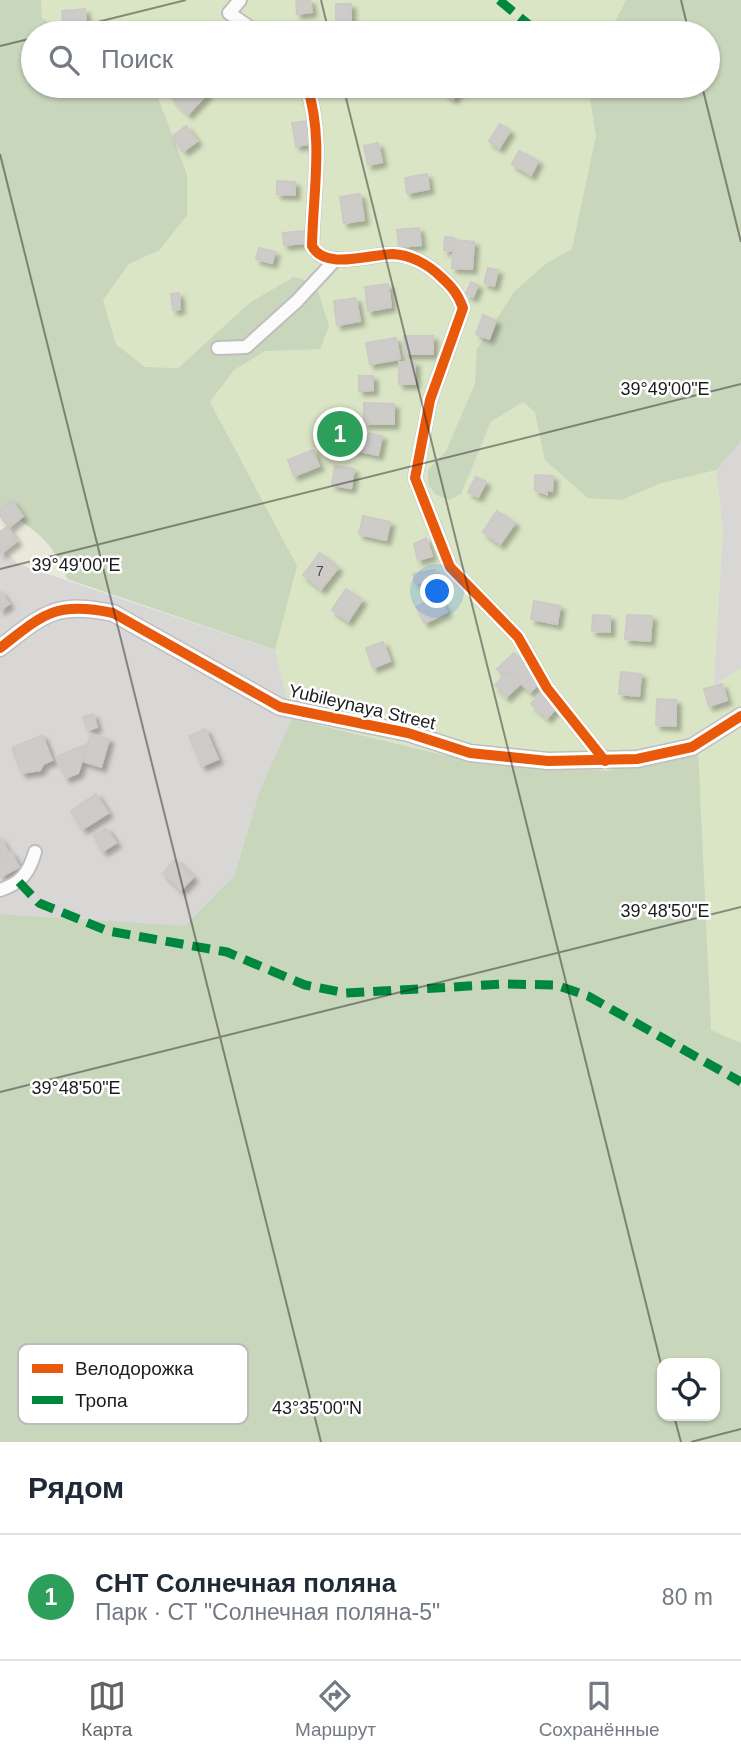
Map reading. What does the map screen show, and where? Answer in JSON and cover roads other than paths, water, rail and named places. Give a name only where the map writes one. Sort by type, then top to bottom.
[{"type":"street","points":[[240,0],[229,13],[241,21]]},
{"type":"street","points":[[310,98],[316,127],[317,188],[312,246],[320,257],[335,259],[394,254],[411,258],[432,269],[460,299],[463,315],[430,400],[415,478],[450,567],[519,637],[547,688],[605,761]]},
{"type":"street","points":[[218,348],[246,348],[297,301],[335,259]]},
{"type":"street","name":"Yubileynaya Street","points":[[0,648],[38,619],[56,610],[74,607],[113,613],[280,707],[408,733],[470,753],[548,761],[605,761],[665,755],[692,747],[741,716]]},
{"type":"street","points":[[0,890],[19,882],[30,870],[35,852]]},
{"type":"place","name":"СНТ Солнечная поляна","points":[[340,434]]}]
